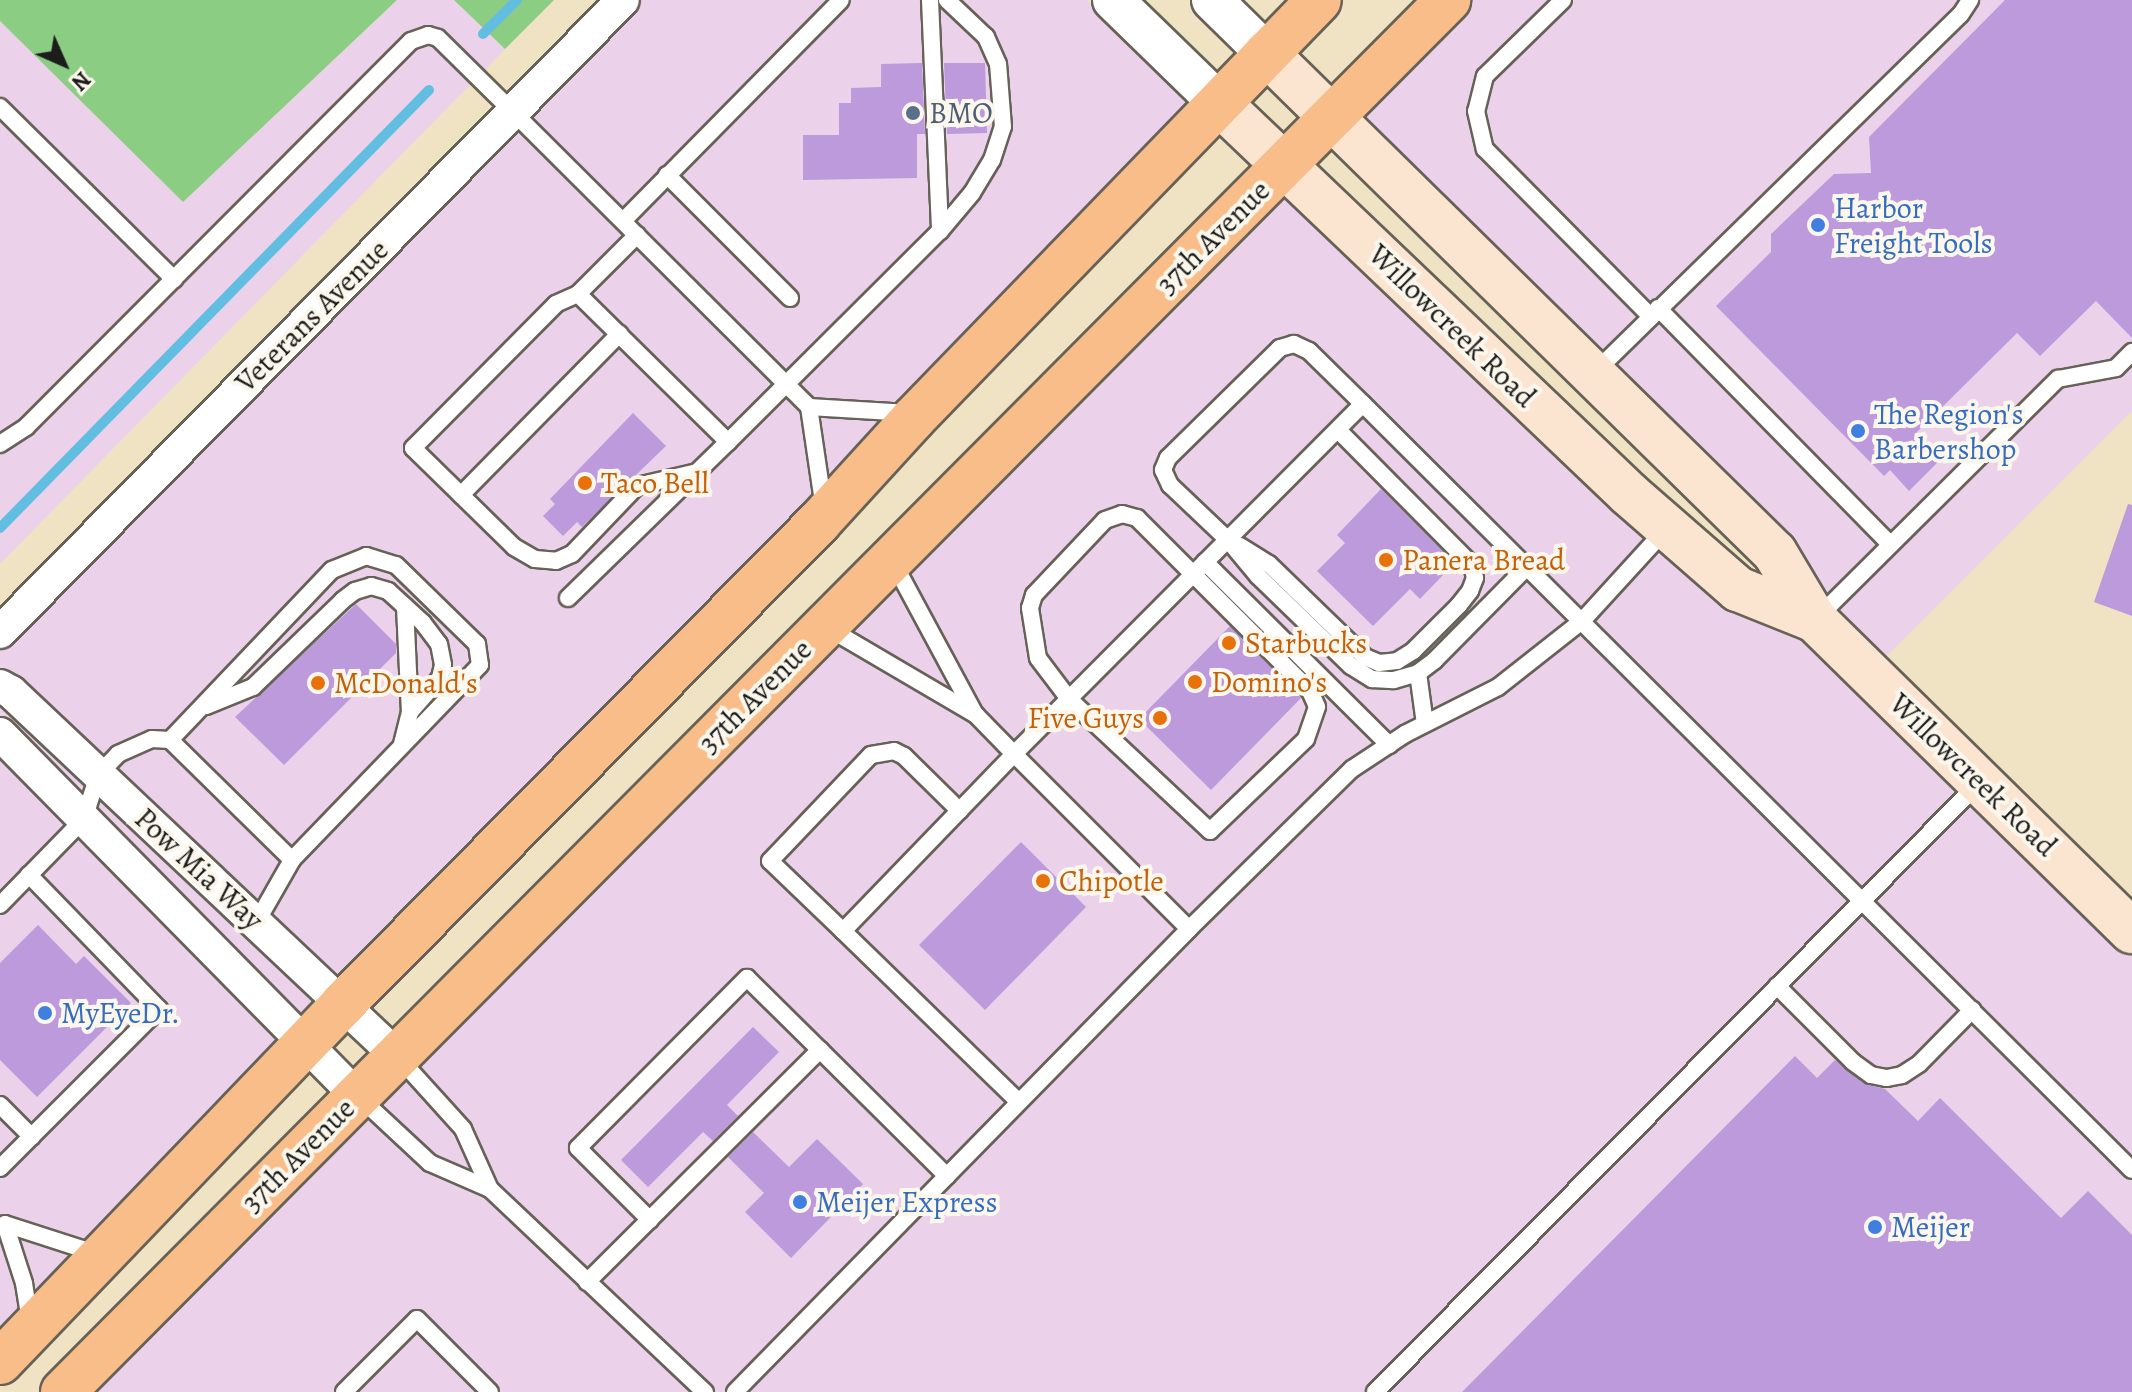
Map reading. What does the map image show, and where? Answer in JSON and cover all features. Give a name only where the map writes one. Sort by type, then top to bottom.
[{"type":"main road","points":[[0,1362],[343,1004],[825,515],[919,413],[1319,0]]},
{"type":"main road","name":"37th Avenue","points":[[63,1392],[1448,0]]},
{"type":"main road","name":"Willowcreek Road","points":[[1266,53],[1775,553],[1815,620],[2132,931]]},
{"type":"main road","name":"Willowcreek Road","points":[[1220,104],[1668,528],[1738,589],[1815,620]]},
{"type":"street","name":"Veterans Avenue","points":[[0,632],[623,0]]},
{"type":"street","name":"Willowcreek Road","points":[[1113,0],[1220,104]]},
{"type":"street","name":"Willowcreek Road","points":[[1212,0],[1266,53]]},
{"type":"street","name":"Pow Mia Way","points":[[0,686],[11,692],[396,1055]]},
{"type":"street","name":"Pow Mia Way","points":[[0,734],[356,1095]]},
{"type":"lane","points":[[623,221],[841,0]]},
{"type":"lane","points":[[930,0],[940,231]]},
{"type":"lane","points":[[568,598],[940,231],[979,182],[992,160],[1003,127],[998,64],[986,37],[947,0]]},
{"type":"lane","points":[[1563,0],[1485,76],[1476,111],[1485,149],[1890,544]]},
{"type":"lane","points":[[1593,374],[1951,24],[1970,0]]},
{"type":"lane","points":[[0,444],[26,427],[411,41],[428,35],[438,38],[809,407],[825,515]]},
{"type":"lane","points":[[0,107],[174,279]]},
{"type":"lane","points":[[667,175],[790,298]]},
{"type":"lane","points":[[637,235],[578,294],[556,304],[413,448],[514,547],[535,559],[556,561],[572,554],[637,486],[697,472]]},
{"type":"lane","points":[[578,294],[728,442]]},
{"type":"lane","points":[[461,495],[619,334]]},
{"type":"lane","points":[[1528,566],[1435,660],[1418,673],[1394,680],[1372,679],[1351,666],[1258,576],[1228,540],[1170,485],[1163,470],[1168,458],[1280,348],[1294,344],[1309,351],[1363,404],[1528,566],[1583,620],[2132,1170]]},
{"type":"lane","points":[[1815,620],[2058,379],[2116,368],[2132,352]]},
{"type":"lane","points":[[843,931],[1014,754],[1363,404]]},
{"type":"lane","points":[[809,407],[919,413]]},
{"type":"lane","points":[[1228,540],[1269,564],[1365,657],[1379,663],[1397,661],[1413,651],[1459,605],[1475,578],[1472,565],[1338,430]]},
{"type":"lane","points":[[1200,568],[1310,691],[1317,707],[1306,739],[1210,831],[1069,699],[1038,658],[1030,608],[1034,595],[1105,520],[1122,514],[1137,518],[1200,568],[1389,745]]},
{"type":"lane","points":[[735,1392],[1189,929],[1352,769],[1425,724],[1498,687],[1583,620],[1668,528]]},
{"type":"lane","points":[[0,905],[84,819],[98,775],[118,754],[136,743],[170,740],[332,570],[366,556],[380,558],[396,565],[477,644],[481,655],[480,665],[292,860],[256,923]]},
{"type":"lane","points":[[892,559],[976,715]]},
{"type":"lane","points":[[201,708],[253,687],[355,591],[371,586],[388,591],[439,644],[443,665],[440,678],[410,712]]},
{"type":"lane","points":[[401,746],[410,712],[405,607]]},
{"type":"lane","points":[[824,626],[976,715],[1189,929]]},
{"type":"lane","points":[[1418,673],[1425,724]]},
{"type":"lane","points":[[170,740],[292,860]]},
{"type":"lane","points":[[960,811],[904,756],[894,751],[871,755],[770,861],[1019,1102]]},
{"type":"lane","points":[[1375,1392],[1980,782]]},
{"type":"lane","points":[[0,1168],[159,1009],[29,875]]},
{"type":"lane","points":[[650,1220],[578,1148],[747,978],[947,1176]]},
{"type":"lane","points":[[1777,986],[1853,1062],[1871,1075],[1887,1078],[1902,1075],[1919,1064],[1972,1010]]},
{"type":"lane","points":[[587,1282],[820,1050]]},
{"type":"lane","points":[[396,1055],[463,1129],[490,1189]]},
{"type":"lane","points":[[356,1095],[430,1163],[490,1189],[705,1392]]},
{"type":"lane","points":[[0,1105],[32,1137]]},
{"type":"lane","points":[[3,1222],[103,1256]]},
{"type":"lane","points":[[3,1222],[24,1283],[32,1330]]},
{"type":"lane","points":[[344,1392],[417,1319],[490,1392]]},
{"type":"shaded area","points":[[397,0],[454,0],[505,49],[0,564],[0,21],[183,201]]},
{"type":"shaded area","points":[[642,0],[1087,0],[1196,106],[0,1340],[0,648]]},
{"type":"shaded area","points":[[1464,0],[2132,0],[2132,411],[1877,666],[1347,117]]},
{"type":"shaded area","points":[[1286,187],[1803,635],[2132,953],[2132,1392],[86,1392]]},
{"type":"green space","points":[[0,0],[397,0],[183,202],[0,21]]},
{"type":"green space","points":[[454,0],[554,0],[505,49]]},
{"type":"building","points":[[2005,0],[2132,0],[2132,338],[2096,301],[2040,356],[2017,333],[1916,433],[1941,459],[1909,491],[1890,470],[1884,476],[1716,306],[1771,252],[1771,234],[1834,174],[1871,173],[1869,137]]},
{"type":"building","name":"BMO","points":[[922,63],[925,134],[917,134],[917,178],[803,180],[803,135],[839,135],[839,103],[851,103],[851,88],[881,87],[881,64]]},
{"type":"building","points":[[944,63],[985,63],[987,133],[947,134]]},
{"type":"building","points":[[633,413],[666,446],[582,527],[577,522],[563,536],[543,516],[555,504],[550,499]]},
{"type":"building","name":"Panera Bread","points":[[1381,489],[1448,556],[1436,568],[1443,575],[1420,599],[1410,589],[1373,626],[1317,571],[1345,543],[1337,535]]},
{"type":"building","points":[[2128,504],[2132,505],[2132,616],[2094,602]]},
{"type":"building","name":"McDonald's","points":[[356,604],[396,644],[396,653],[284,765],[235,717]]},
{"type":"building","points":[[1230,626],[1301,698],[1211,790],[1139,719]]},
{"type":"building","points":[[1021,842],[1086,907],[985,1010],[919,945]]},
{"type":"building","points":[[38,925],[76,964],[84,956],[131,1003],[37,1097],[0,1060],[0,963]]},
{"type":"building","points":[[753,1027],[779,1052],[727,1105],[738,1116],[713,1141],[703,1132],[648,1187],[621,1160]]},
{"type":"building","name":"Meijer","points":[[1795,1056],[1817,1078],[1835,1060],[1865,1084],[1885,1089],[1918,1121],[1940,1098],[2061,1218],[2088,1191],[2132,1235],[2132,1392],[1462,1392]]},
{"type":"building","name":"Meijer Express","points":[[753,1132],[789,1167],[817,1139],[863,1184],[791,1258],[745,1212],[764,1193],[728,1157]]},
{"type":"waterway","points":[[483,34],[517,0]]},
{"type":"waterway","points":[[0,528],[429,90]]},
{"type":"place","name":"BMO","points":[[913,113]]},
{"type":"place","name":"Harbor Freight Tools","points":[[1818,225]]},
{"type":"place","name":"The Region's Barbershop","points":[[1858,431]]},
{"type":"place","name":"Taco Bell","points":[[585,483]]},
{"type":"place","name":"Panera Bread","points":[[1386,560]]},
{"type":"place","name":"Starbucks","points":[[1229,643]]},
{"type":"place","name":"Domino's","points":[[1195,682]]},
{"type":"place","name":"McDonald's","points":[[318,683]]},
{"type":"place","name":"Five Guys","points":[[1160,718]]},
{"type":"place","name":"Chipotle","points":[[1043,881]]},
{"type":"place","name":"MyEyeDr.","points":[[45,1013]]},
{"type":"place","name":"Meijer Express","points":[[800,1202]]},
{"type":"place","name":"Meijer","points":[[1875,1227]]}]
